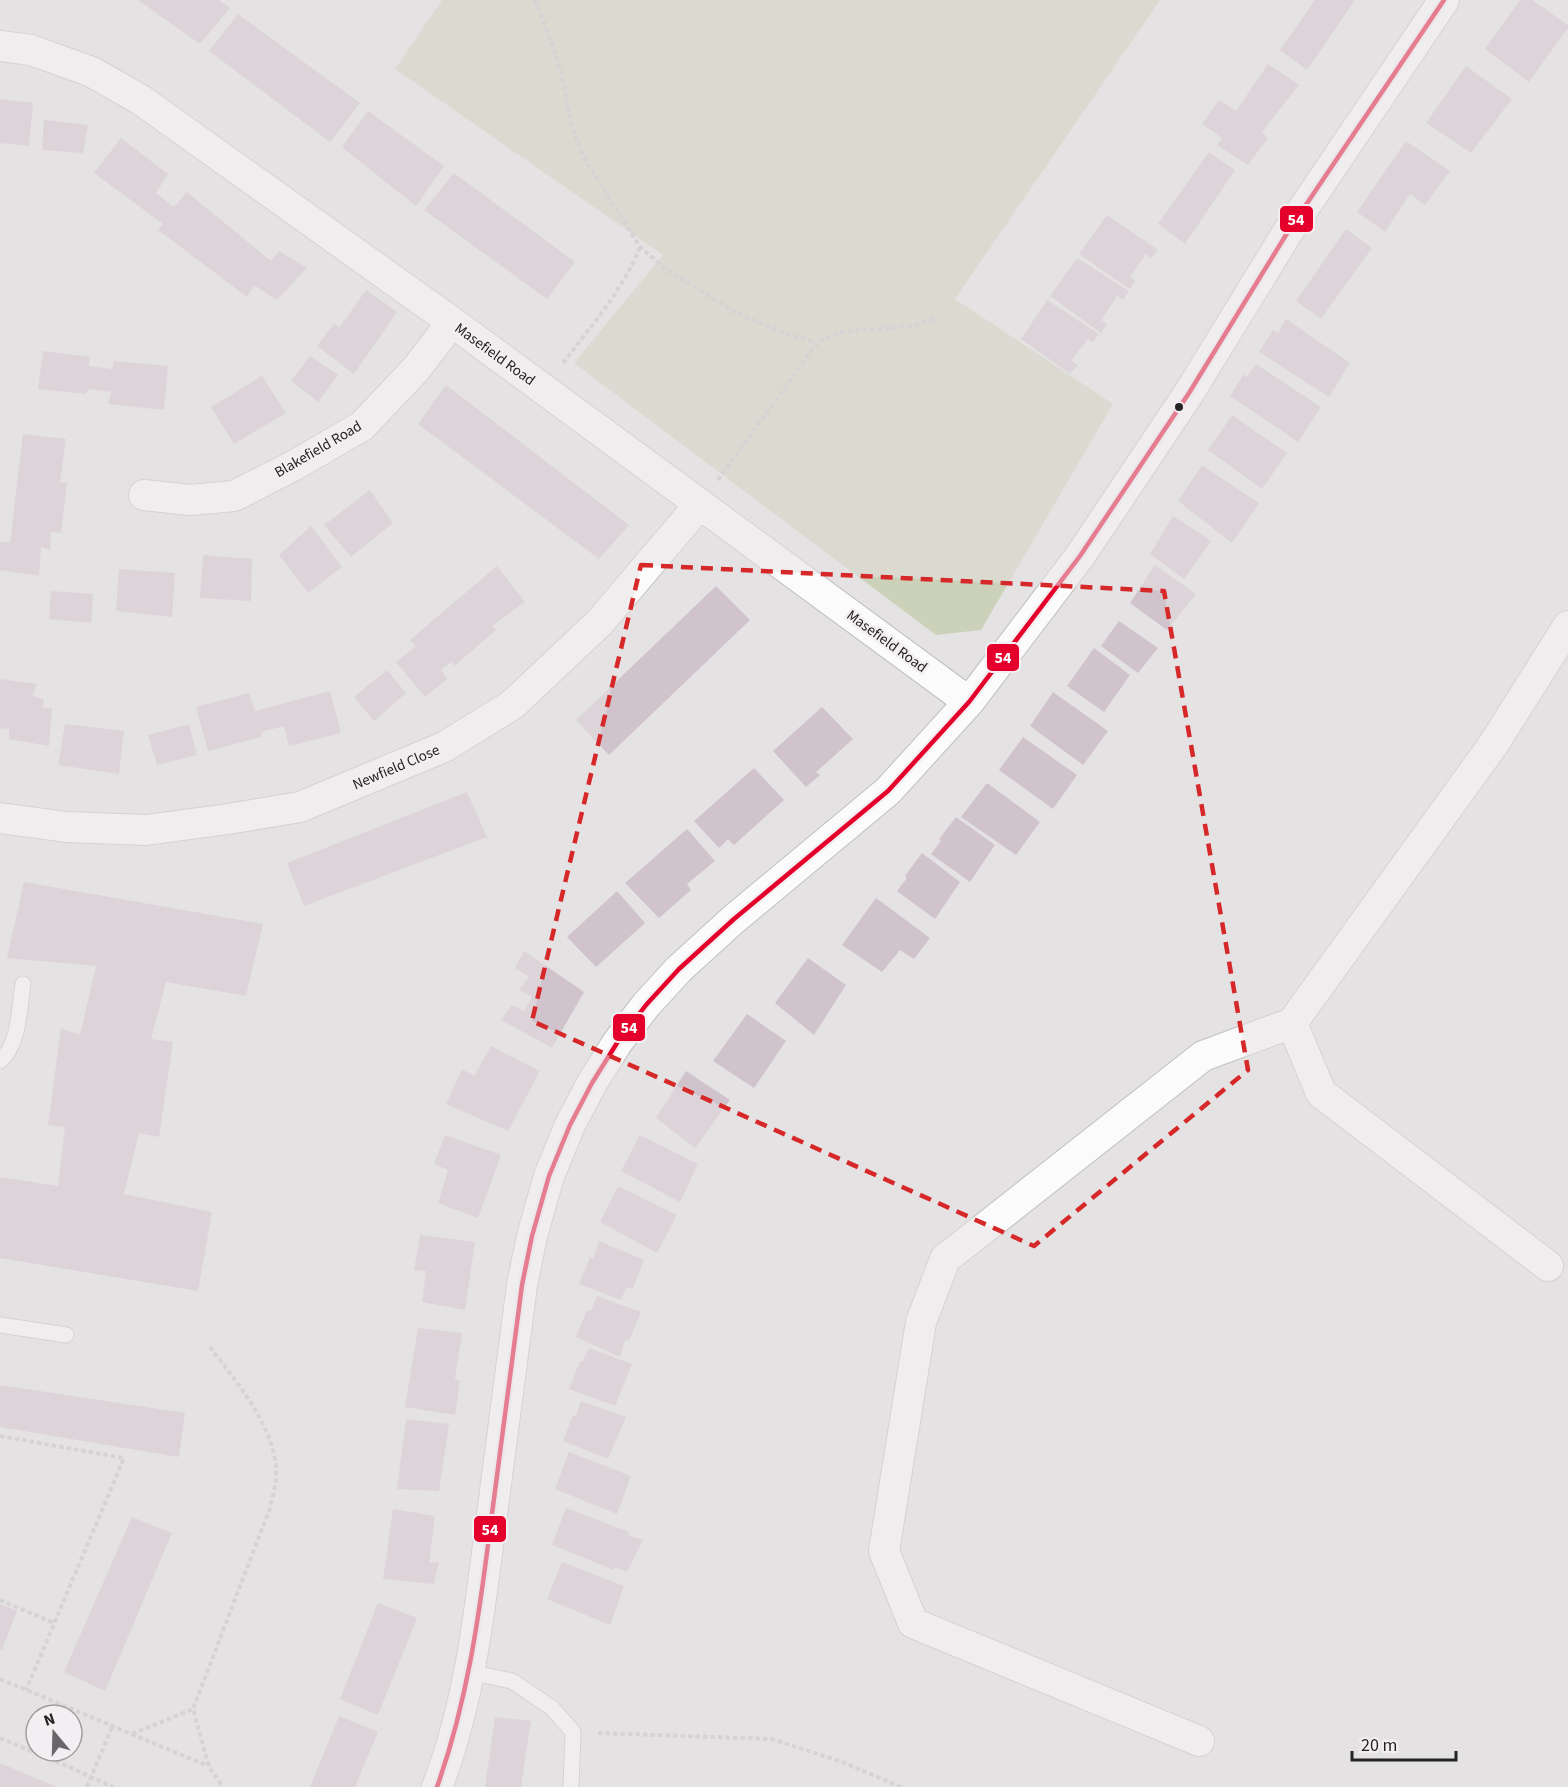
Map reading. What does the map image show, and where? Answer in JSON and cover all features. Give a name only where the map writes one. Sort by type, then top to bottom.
[{"type":"street","points":[[437,1787],[460,1716],[469,1672],[480,1608],[522,1285],[532,1236],[549,1176],[570,1125],[592,1083],[617,1043],[646,1005],[679,969],[734,919],[888,791],[969,702],[1080,556],[1189,393],[1289,230],[1444,0]]},
{"type":"street","name":"Masefield Road","points":[[0,46],[31,51],[92,72],[141,100],[452,322],[707,495],[969,702]]},
{"type":"street","name":"Blakefield Road","points":[[144,495],[189,500],[234,496],[293,466],[362,426],[416,369],[452,322]]},
{"type":"street","name":"Newfield Close","points":[[0,818],[67,827],[146,830],[228,819],[300,807],[444,747],[512,705],[600,622],[707,495]]},
{"type":"street","points":[[1199,1741],[913,1623],[884,1551],[921,1322],[945,1259],[1203,1056],[1292,1023],[1493,745],[1568,626]]},
{"type":"street","points":[[1292,1023],[1321,1093],[1548,1266]]},
{"type":"lane","points":[[0,1061],[12,1044],[16,1031],[22,984]]},
{"type":"lane","points":[[0,1325],[66,1335]]},
{"type":"lane","points":[[469,1672],[512,1681],[552,1708],[573,1732],[571,1787]]},
{"type":"path","points":[[534,0],[554,49],[571,124],[583,156],[640,247],[666,269],[734,312],[779,331],[818,343]]},
{"type":"path","points":[[563,363],[618,291],[640,247]]},
{"type":"path","points":[[707,495],[818,343],[838,332],[914,326],[937,318]]},
{"type":"path","points":[[210,1347],[261,1421],[274,1452],[276,1479],[270,1508],[193,1710],[209,1767],[224,1787]]},
{"type":"path","points":[[0,1436],[124,1458],[26,1690]]},
{"type":"path","points":[[0,1600],[54,1623]]},
{"type":"path","points":[[0,1679],[209,1767]]},
{"type":"path","points":[[131,1734],[193,1710]]},
{"type":"path","points":[[87,1787],[112,1726]]},
{"type":"path","points":[[573,1732],[772,1739],[842,1762],[902,1787]]},
{"type":"path","points":[[0,1738],[113,1787]]},
{"type":"highlighted area","points":[[641,565],[1164,591],[1248,1070],[1034,1246],[532,1021]]},
{"type":"green space","points":[[442,0],[1160,0],[955,299],[1113,404],[981,630],[936,635],[574,363],[663,255],[395,69]]},
{"type":"building","points":[[138,0],[219,0],[230,8],[200,44]]},
{"type":"building","points":[[1315,0],[1355,0],[1307,70],[1280,50]]},
{"type":"building","points":[[1520,0],[1532,0],[1568,25],[1529,82],[1485,49]]},
{"type":"building","points":[[238,14],[360,103],[330,142],[209,51]]},
{"type":"building","points":[[1268,64],[1299,85],[1262,132],[1268,138],[1248,165],[1217,145],[1222,138],[1202,124],[1219,100],[1236,111]]},
{"type":"building","points":[[1466,66],[1512,99],[1471,153],[1426,123]]},
{"type":"building","points":[[0,99],[33,103],[29,146],[0,143]]},
{"type":"building","points":[[368,111],[444,166],[416,206],[342,147]]},
{"type":"building","points":[[44,120],[88,125],[83,153],[42,150]]},
{"type":"building","points":[[121,138],[168,174],[156,193],[174,207],[187,192],[271,261],[279,251],[307,268],[277,300],[254,285],[247,297],[158,230],[163,224],[94,173]]},
{"type":"building","points":[[1406,141],[1450,171],[1425,205],[1410,194],[1385,232],[1357,212]]},
{"type":"building","points":[[1209,152],[1235,170],[1185,244],[1158,224]]},
{"type":"building","points":[[454,173],[575,262],[547,299],[424,210]]},
{"type":"building","points":[[1107,215],[1158,250],[1151,258],[1146,254],[1130,277],[1135,281],[1130,289],[1079,254]]},
{"type":"building","points":[[1346,229],[1372,248],[1321,319],[1296,301]]},
{"type":"building","points":[[1077,258],[1129,291],[1123,300],[1117,296],[1101,320],[1107,324],[1101,333],[1050,296]]},
{"type":"building","points":[[366,290],[397,312],[354,374],[317,346],[334,323],[339,328]]},
{"type":"building","points":[[1047,300],[1099,334],[1092,343],[1088,339],[1071,361],[1078,365],[1070,374],[1021,339]]},
{"type":"building","points":[[1286,319],[1350,363],[1329,397],[1259,352],[1273,330],[1278,333]]},
{"type":"building","points":[[43,351],[90,357],[89,366],[112,369],[114,361],[168,366],[164,410],[108,404],[111,392],[88,389],[86,394],[38,389]]},
{"type":"building","points":[[310,356],[338,375],[318,402],[291,381]]},
{"type":"building","points":[[1256,364],[1321,407],[1298,442],[1230,396],[1244,374],[1246,378]]},
{"type":"building","points":[[262,376],[286,413],[234,444],[211,407]]},
{"type":"building","points":[[446,385],[629,525],[599,559],[418,424]]},
{"type":"building","points":[[1232,415],[1287,453],[1262,489],[1208,450]]},
{"type":"building","points":[[23,434],[66,439],[60,482],[67,483],[61,533],[51,532],[50,550],[41,547],[39,576],[0,570],[0,542],[10,543]]},
{"type":"building","points":[[1202,465],[1259,503],[1232,543],[1178,501]]},
{"type":"building","points":[[370,490],[393,523],[351,557],[324,525]]},
{"type":"building","points":[[1173,516],[1211,541],[1184,579],[1150,554]]},
{"type":"building","points":[[311,526],[342,567],[308,593],[279,555]]},
{"type":"building","points":[[203,555],[252,559],[251,601],[200,598]]},
{"type":"building","points":[[1155,565],[1196,594],[1167,630],[1130,603]]},
{"type":"building","points":[[497,566],[525,602],[492,626],[496,630],[454,666],[452,661],[441,670],[447,679],[425,697],[396,662],[416,646],[410,640]]},
{"type":"building","points":[[119,569],[175,573],[172,617],[116,611]]},
{"type":"building","points":[[716,586],[750,620],[609,755],[576,720]]},
{"type":"building","points":[[51,591],[93,594],[91,623],[49,619]]},
{"type":"building","points":[[1119,621],[1158,648],[1138,673],[1101,646]]},
{"type":"building","points":[[1094,648],[1130,675],[1104,712],[1067,686]]},
{"type":"building","points":[[387,670],[406,693],[374,721],[354,697]]},
{"type":"building","points":[[0,679],[37,684],[32,696],[44,699],[43,708],[52,708],[49,746],[9,739],[9,729],[0,728]]},
{"type":"building","points":[[330,691],[341,733],[289,746],[284,726],[261,732],[262,737],[208,751],[196,707],[249,693],[255,711]]},
{"type":"building","points":[[1053,692],[1108,731],[1083,765],[1030,726]]},
{"type":"building","points":[[822,707],[853,739],[816,772],[820,775],[806,787],[773,751]]},
{"type":"building","points":[[65,724],[124,731],[119,774],[58,765]]},
{"type":"building","points":[[189,724],[197,755],[157,765],[148,735]]},
{"type":"building","points":[[1023,737],[1077,775],[1053,809],[999,770]]},
{"type":"building","points":[[754,768],[784,800],[734,845],[728,839],[719,848],[694,821]]},
{"type":"building","points":[[987,783],[1040,822],[1016,855],[961,817]]},
{"type":"building","points":[[467,792],[487,837],[304,906],[287,863]]},
{"type":"building","points":[[956,817],[995,845],[970,882],[931,854]]},
{"type":"building","points":[[687,829],[715,861],[687,884],[691,890],[659,918],[625,883]]},
{"type":"building","points":[[922,853],[960,882],[935,919],[897,891]]},
{"type":"building","points":[[24,882],[263,924],[246,996],[166,982],[151,1039],[173,1042],[159,1137],[139,1133],[124,1194],[212,1212],[198,1291],[0,1258],[0,1177],[58,1186],[65,1127],[48,1125],[61,1028],[80,1035],[96,966],[7,958]]},
{"type":"building","points":[[617,891],[645,923],[596,967],[567,937]]},
{"type":"building","points":[[876,898],[930,938],[914,959],[900,950],[882,972],[842,945]]},
{"type":"building","points":[[524,951],[584,992],[552,1048],[501,1020],[512,1005],[524,1011],[532,997],[519,990],[529,977],[515,968]]},
{"type":"building","points":[[808,958],[846,985],[814,1035],[775,1003]]},
{"type":"building","points":[[747,1014],[786,1041],[754,1088],[713,1061]]},
{"type":"building","points":[[491,1046],[540,1071],[508,1131],[446,1104],[462,1069],[474,1076]]},
{"type":"building","points":[[686,1071],[730,1100],[695,1148],[656,1118]]},
{"type":"building","points":[[445,1135],[501,1155],[478,1218],[438,1203],[448,1170],[434,1164]]},
{"type":"building","points":[[640,1135],[698,1164],[680,1202],[621,1171]]},
{"type":"building","points":[[618,1186],[677,1215],[657,1253],[600,1222]]},
{"type":"building","points":[[420,1235],[475,1242],[465,1310],[422,1302],[426,1271],[414,1270]]},
{"type":"building","points":[[599,1241],[644,1260],[633,1288],[626,1288],[621,1300],[579,1284],[590,1257],[593,1259]]},
{"type":"building","points":[[597,1296],[641,1312],[629,1341],[625,1340],[620,1357],[576,1337],[587,1310],[591,1310]]},
{"type":"building","points":[[418,1328],[462,1333],[455,1379],[460,1381],[455,1415],[405,1407]]},
{"type":"building","points":[[589,1348],[632,1364],[615,1406],[569,1389],[580,1361],[582,1362]]},
{"type":"building","points":[[0,1385],[185,1413],[179,1457],[0,1427]]},
{"type":"building","points":[[581,1401],[626,1417],[608,1459],[563,1441]]},
{"type":"building","points":[[406,1419],[449,1424],[439,1491],[397,1489]]},
{"type":"building","points":[[569,1452],[631,1476],[617,1514],[555,1489]]},
{"type":"building","points":[[566,1508],[629,1532],[628,1535],[643,1540],[627,1572],[615,1567],[614,1570],[552,1545]]},
{"type":"building","points":[[393,1509],[435,1516],[429,1563],[439,1562],[434,1584],[383,1579]]},
{"type":"building","points":[[132,1517],[172,1533],[105,1691],[64,1672]]},
{"type":"building","points":[[562,1562],[624,1586],[610,1625],[547,1599]]},
{"type":"building","points":[[378,1603],[417,1618],[378,1715],[340,1699]]},
{"type":"building","points":[[0,1604],[17,1611],[2,1650],[0,1649]]},
{"type":"building","points":[[339,1716],[378,1732],[355,1787],[310,1787]]},
{"type":"building","points":[[495,1717],[531,1721],[521,1787],[485,1787]]},
{"type":"building","points":[[0,1763],[57,1787],[0,1787]]},
{"type":"transit line","name":"54","points":[[437,1787],[456,1724],[471,1660],[522,1285],[532,1236],[549,1176],[570,1125],[592,1083],[617,1043],[646,1005],[679,969],[734,919],[888,791],[969,702],[1080,556],[1189,393],[1289,230],[1444,0]]}]
